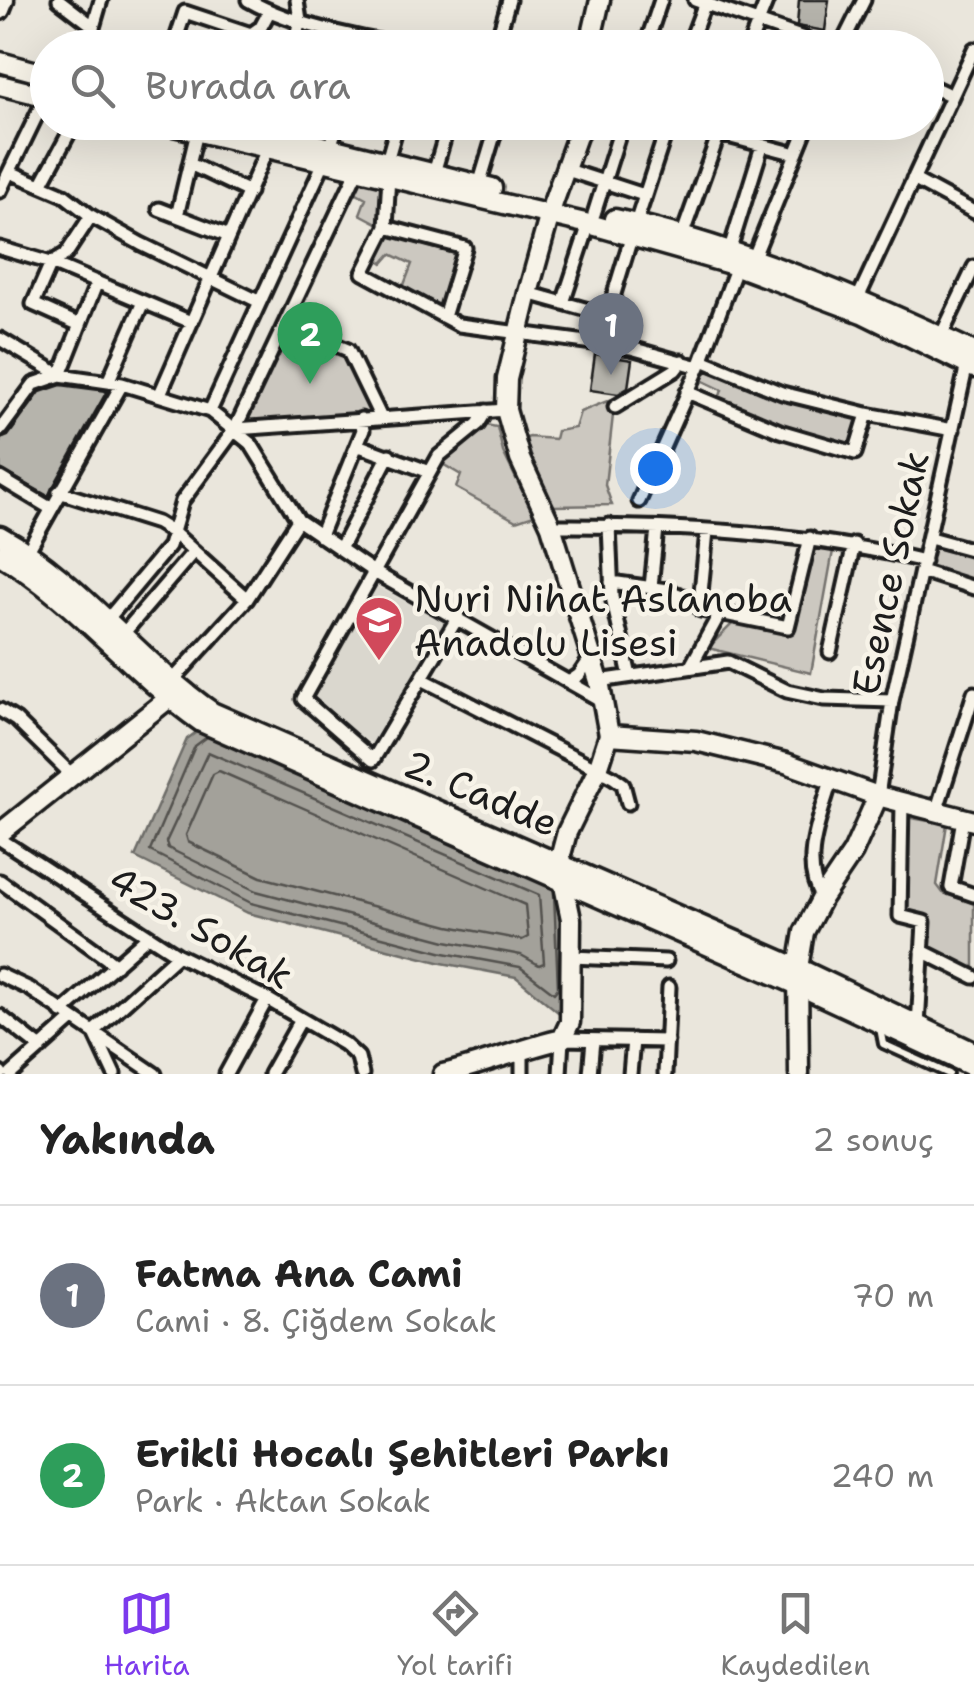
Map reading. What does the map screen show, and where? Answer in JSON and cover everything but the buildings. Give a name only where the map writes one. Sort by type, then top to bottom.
[{"type":"main road","points":[[0,10],[4,0]]},
{"type":"main road","points":[[593,30],[600,0]]},
{"type":"main road","points":[[0,62],[30,70]]},
{"type":"main road","points":[[0,85],[30,92]]},
{"type":"main road","points":[[288,140],[328,154],[740,257],[972,361]]},
{"type":"main road","points":[[443,1074],[481,1069],[522,1048],[562,1039],[570,1022],[571,919],[561,871],[567,832],[598,770],[609,735],[599,681],[551,526],[520,459],[506,410],[507,378],[528,293],[576,140]]},
{"type":"main road","points":[[328,154],[358,169],[434,173],[552,209]]},
{"type":"main road","points":[[634,229],[682,236],[858,298],[941,336],[972,361]]},
{"type":"main road","name":"2. Cadde","points":[[0,536],[28,552],[123,634],[170,690]]},
{"type":"main road","name":"2. Cadde","points":[[0,556],[24,570],[170,690],[212,712],[974,1052]]},
{"type":"main road","points":[[0,836],[170,690]]},
{"type":"main road","points":[[609,735],[696,741],[786,763],[878,796],[969,820]]},
{"type":"main road","points":[[798,1074],[799,977],[804,932],[853,852],[878,796]]},
{"type":"main road","name":"2. Cadde","points":[[799,977],[879,1022],[974,1066]]},
{"type":"street","points":[[59,0],[93,26]]},
{"type":"street","points":[[92,30],[102,0]]},
{"type":"street","points":[[248,0],[268,12],[328,30]]},
{"type":"street","points":[[297,0],[298,30]]},
{"type":"street","points":[[501,30],[510,0]]},
{"type":"street","points":[[651,30],[661,0]]},
{"type":"street","points":[[755,30],[767,0]]},
{"type":"street","points":[[850,30],[864,0]]},
{"type":"street","points":[[693,30],[702,1],[788,30]]},
{"type":"street","points":[[179,30],[185,12],[239,30]]},
{"type":"street","points":[[256,30],[268,12]]},
{"type":"street","points":[[944,113],[974,49]]},
{"type":"street","points":[[944,92],[952,96]]},
{"type":"street","points":[[0,191],[30,131]]},
{"type":"street","points":[[40,185],[65,140]]},
{"type":"street","points":[[177,216],[196,140]]},
{"type":"street","points":[[160,394],[269,140]]},
{"type":"street","points":[[210,411],[332,140]]},
{"type":"street","points":[[394,140],[388,168],[386,226],[363,273],[459,325],[599,343],[700,364],[782,393],[953,430]]},
{"type":"street","points":[[434,173],[444,140]]},
{"type":"street","points":[[478,184],[492,140]]},
{"type":"street","points":[[563,303],[617,140]]},
{"type":"street","points":[[599,343],[663,140]]},
{"type":"street","points":[[682,236],[718,140]]},
{"type":"street","points":[[749,140],[796,154]]},
{"type":"street","points":[[639,501],[700,364],[740,257],[802,140]]},
{"type":"street","points":[[858,298],[932,140]]},
{"type":"street","points":[[740,257],[762,146]]},
{"type":"street","points":[[190,164],[248,192]]},
{"type":"street","points":[[107,620],[169,546],[182,502],[235,429],[358,169]]},
{"type":"street","points":[[566,170],[644,195]]},
{"type":"street","points":[[10,172],[64,195],[91,216],[260,302]]},
{"type":"street","points":[[913,180],[974,212]]},
{"type":"street","points":[[159,209],[230,236]]},
{"type":"street","points":[[80,325],[33,304],[50,263],[66,254],[91,216]]},
{"type":"street","points":[[386,226],[465,248],[444,317]]},
{"type":"street","points":[[0,248],[50,263],[191,322]]},
{"type":"street","points":[[941,336],[974,267]]},
{"type":"street","points":[[0,430],[34,384],[60,375],[97,282]]},
{"type":"street","points":[[528,293],[606,314]]},
{"type":"street","points":[[108,382],[143,302]]},
{"type":"street","points":[[285,324],[348,350],[380,418]]},
{"type":"street","points":[[0,339],[60,375],[122,384],[210,411],[251,444],[298,520],[374,572],[604,702]]},
{"type":"street","points":[[616,407],[675,370],[682,361]]},
{"type":"street","name":"Esence Sokak","points":[[878,796],[892,701],[972,361]]},
{"type":"street","points":[[28,552],[122,384]]},
{"type":"street","points":[[687,392],[780,431],[855,453],[867,414]]},
{"type":"street","points":[[0,398],[15,407]]},
{"type":"street","points":[[235,429],[506,410]]},
{"type":"street","points":[[458,617],[373,760],[302,699],[439,456],[478,424],[486,411]]},
{"type":"street","points":[[320,536],[363,430],[361,419]]},
{"type":"street","points":[[357,445],[430,472]]},
{"type":"street","points":[[340,549],[389,456]]},
{"type":"street","points":[[0,478],[50,508]]},
{"type":"street","points":[[59,492],[157,523],[248,598]]},
{"type":"street","points":[[170,690],[248,598],[298,520]]},
{"type":"street","points":[[551,526],[657,528],[854,544],[923,566],[974,588]]},
{"type":"street","points":[[609,526],[611,582],[630,676]]},
{"type":"street","points":[[651,586],[657,528]]},
{"type":"street","points":[[707,531],[701,610],[788,627],[810,538]]},
{"type":"street","points":[[930,538],[974,550]]},
{"type":"street","points":[[830,652],[854,544]]},
{"type":"street","points":[[123,634],[194,551]]},
{"type":"street","points":[[611,582],[651,586],[700,602]]},
{"type":"street","points":[[691,666],[720,613]]},
{"type":"street","points":[[569,682],[592,656]]},
{"type":"street","points":[[599,681],[728,662],[787,691],[824,699],[892,701]]},
{"type":"street","points":[[422,679],[622,784],[628,803]]},
{"type":"street","points":[[936,812],[974,693]]},
{"type":"street","points":[[0,710],[60,760],[72,775]]},
{"type":"street","points":[[822,898],[812,884],[810,862],[831,780]]},
{"type":"street","points":[[902,803],[900,916],[924,922],[918,1026]]},
{"type":"street","points":[[969,820],[950,887],[974,895]]},
{"type":"street","name":"423. Sokak","points":[[0,836],[178,955],[344,1044],[358,1057],[362,1074]]},
{"type":"street","points":[[0,881],[116,965]]},
{"type":"street","points":[[11,1074],[148,936]]},
{"type":"street","points":[[922,951],[974,977]]},
{"type":"street","points":[[94,1031],[178,955]]},
{"type":"street","points":[[571,956],[666,961]]},
{"type":"street","points":[[0,975],[30,989],[155,1074]]},
{"type":"street","points":[[665,1074],[669,987]]},
{"type":"street","points":[[226,1074],[267,1000]]},
{"type":"street","points":[[0,1016],[41,1048]]},
{"type":"street","points":[[270,1074],[301,1019]]},
{"type":"street","points":[[94,1031],[114,1074]]},
{"type":"street","points":[[560,1074],[562,1039],[667,1041]]},
{"type":"street","points":[[590,1074],[593,1040]]},
{"type":"street","points":[[630,1074],[633,1040]]},
{"type":"street","points":[[522,1048],[522,1074]]},
{"type":"lane","points":[[879,1022],[883,1044],[949,1074]]},
{"type":"shaded area","points":[[362,177],[382,181],[379,224],[360,214],[366,198],[355,192]]},
{"type":"shaded area","points":[[390,236],[460,255],[444,306],[438,311],[402,290],[412,264],[391,254],[383,263],[374,257]]},
{"type":"shaded area","points":[[287,331],[343,353],[371,415],[250,424],[245,420]]},
{"type":"shaded area","points":[[703,369],[784,400],[860,417],[851,447],[780,427],[718,402],[722,390],[699,379]]},
{"type":"shaded area","points":[[615,398],[605,485],[612,505],[553,506],[522,441],[529,437],[555,439],[557,431],[575,428],[580,412]]},
{"type":"shaded area","points":[[486,425],[497,427],[503,452],[534,515],[516,521],[456,488],[461,475],[441,463]]},
{"type":"shaded area","points":[[933,543],[974,553],[974,580],[936,570],[929,564]]},
{"type":"shaded area","points":[[813,548],[833,551],[811,673],[708,648],[735,621],[793,631]]},
{"type":"shaded area","name":"Nuri Nihat Aslanoba Anadolu Lisesi","points":[[376,586],[449,625],[375,746],[311,700]]},
{"type":"shaded area","points":[[905,817],[947,824],[937,885],[943,893],[974,903],[974,972],[932,952],[928,946],[930,919],[907,913]]},
{"type":"water","points":[[206,725],[563,881],[570,1022],[516,977],[442,963],[248,913],[135,857],[187,739]]},
{"type":"place","name":"Fatma Ana Cami","points":[[611,375]]},
{"type":"place","name":"Erikli Hocalı Şehitleri Parkı","points":[[310,384]]},
{"type":"place","name":"Nuri Nihat Aslanoba Anadolu Lisesi","points":[[379,662]]}]
